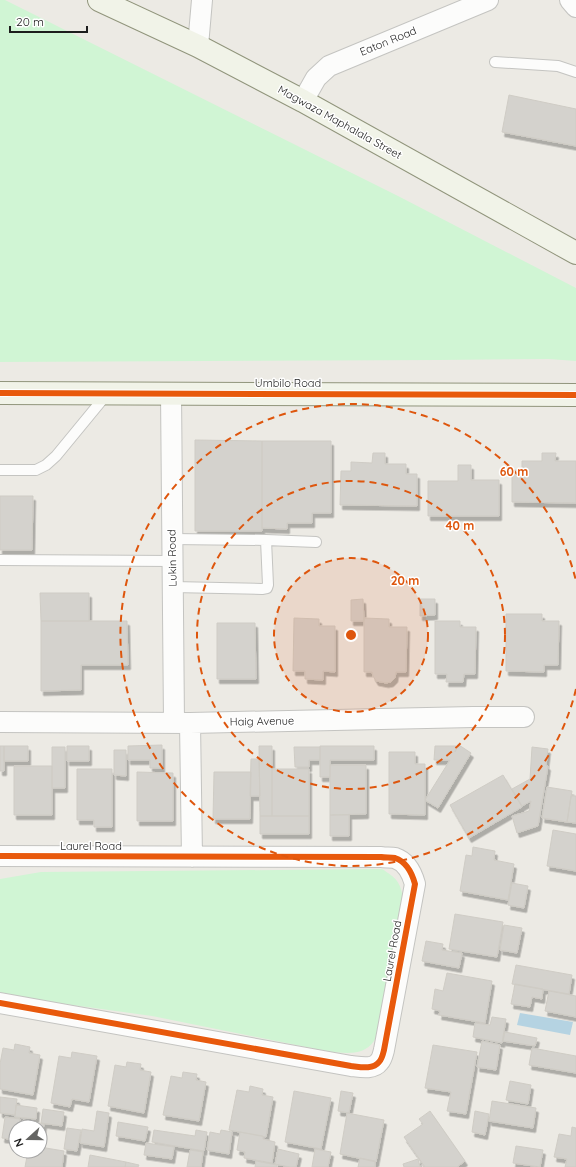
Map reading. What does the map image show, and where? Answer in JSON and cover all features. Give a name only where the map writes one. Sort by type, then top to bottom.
[{"type":"street","name":"Magwaza Maphalala Street","points":[[99,0],[198,46],[303,101],[576,253]]},
{"type":"street","points":[[198,46],[202,0]]},
{"type":"street","name":"Eaton Road","points":[[303,101],[316,78],[329,66],[488,0]]},
{"type":"street","points":[[570,0],[576,7]]},
{"type":"street","name":"Umbilo Road","points":[[0,393],[576,395]]},
{"type":"street","name":"Lukin Road","points":[[171,393],[173,587],[192,857]]},
{"type":"street","name":"Haig Avenue","points":[[0,722],[182,722],[524,717]]},
{"type":"street","name":"Laurel Road","points":[[0,856],[381,857],[395,858],[407,865],[415,884],[384,1050],[380,1062],[374,1066],[351,1066],[0,1003]]},
{"type":"lane","points":[[495,62],[558,66],[576,72]]},
{"type":"lane","points":[[0,470],[36,470],[46,465],[56,456],[108,393]]},
{"type":"lane","points":[[172,539],[316,542]]},
{"type":"lane","points":[[173,587],[267,588],[266,540]]},
{"type":"lane","points":[[0,560],[173,561]]},
{"type":"green space","points":[[0,0],[5,0],[398,196],[576,288],[576,361],[549,359],[0,362]]},
{"type":"green space","points":[[382,869],[397,880],[403,898],[378,1029],[374,1041],[370,1046],[360,1051],[349,1053],[331,1052],[152,1016],[0,995],[0,879],[41,872]]},
{"type":"water","points":[[520,1013],[573,1022],[570,1035],[517,1025]]},
{"type":"building","points":[[509,95],[576,109],[576,146],[502,132]]},
{"type":"building","points":[[195,440],[262,441],[262,531],[195,531]]},
{"type":"building","points":[[262,441],[331,441],[331,513],[312,513],[312,523],[287,523],[287,529],[262,528]]},
{"type":"building","points":[[373,453],[385,453],[385,464],[406,464],[406,474],[417,474],[417,506],[340,505],[341,471],[351,471],[351,462],[372,463]]},
{"type":"building","points":[[542,453],[556,453],[555,461],[576,461],[576,503],[512,502],[512,470],[522,470],[522,461],[542,461]]},
{"type":"building","points":[[458,465],[471,465],[471,480],[499,480],[499,516],[428,516],[428,481],[458,481]]},
{"type":"building","points":[[0,496],[33,496],[32,550],[0,550]]},
{"type":"building","points":[[40,593],[89,593],[89,621],[41,621]]},
{"type":"building","points":[[363,599],[364,621],[351,621],[351,600]]},
{"type":"building","points":[[420,599],[435,599],[435,615],[420,616]]},
{"type":"building","points":[[506,614],[542,614],[542,621],[559,621],[558,665],[544,665],[544,672],[506,671]]},
{"type":"building","points":[[294,618],[319,619],[319,626],[335,626],[335,672],[323,671],[323,680],[305,679],[305,671],[293,671]]},
{"type":"building","points":[[364,618],[389,619],[389,627],[407,627],[406,672],[396,672],[395,678],[391,682],[386,683],[376,681],[372,672],[364,672]]},
{"type":"building","points":[[41,621],[127,621],[128,665],[81,665],[81,690],[41,691]]},
{"type":"building","points":[[435,621],[460,621],[460,627],[476,627],[475,674],[464,674],[463,682],[446,682],[447,674],[435,674]]},
{"type":"building","points":[[217,623],[255,623],[256,679],[217,679]]},
{"type":"building","points":[[162,745],[162,768],[150,768],[150,760],[128,760],[128,746]]},
{"type":"building","points":[[459,745],[471,753],[438,808],[425,800],[450,760],[434,760],[435,746],[456,746],[455,752]]},
{"type":"building","points":[[0,746],[4,746],[4,771],[0,771]]},
{"type":"building","points":[[4,746],[28,746],[28,761],[4,761]]},
{"type":"building","points":[[67,746],[89,746],[89,761],[67,761]]},
{"type":"building","points":[[259,746],[272,746],[272,816],[260,816]]},
{"type":"building","points":[[320,746],[374,746],[374,760],[330,760],[330,777],[320,777]]},
{"type":"building","points":[[52,747],[65,747],[65,788],[52,788]]},
{"type":"building","points":[[294,747],[320,747],[320,760],[309,760],[309,767],[295,767]]},
{"type":"building","points":[[532,747],[548,749],[546,765],[548,766],[538,826],[517,833],[512,816],[529,811],[531,801],[522,806],[512,789],[530,779]]},
{"type":"building","points":[[114,750],[126,750],[126,776],[114,775]]},
{"type":"building","points":[[389,752],[415,752],[415,764],[425,764],[425,815],[389,814]]},
{"type":"building","points":[[251,759],[259,759],[260,796],[250,796]]},
{"type":"building","points":[[330,765],[366,765],[366,814],[330,815]]},
{"type":"building","points":[[14,766],[52,766],[52,815],[14,815]]},
{"type":"building","points":[[77,769],[112,769],[112,827],[94,827],[94,820],[77,820]]},
{"type":"building","points":[[272,769],[309,769],[309,816],[272,816]]},
{"type":"building","points":[[137,772],[173,773],[173,821],[137,821]]},
{"type":"building","points":[[214,772],[251,772],[250,819],[213,819]]},
{"type":"building","points":[[503,775],[522,807],[469,838],[450,805]]},
{"type":"building","points":[[547,787],[572,791],[567,822],[542,818]]},
{"type":"building","points":[[571,796],[576,796],[576,823],[567,822]]},
{"type":"building","points":[[330,815],[349,815],[349,836],[330,836]]},
{"type":"building","points":[[260,816],[309,816],[309,834],[260,834]]},
{"type":"building","points":[[553,830],[576,834],[576,871],[547,866]]},
{"type":"building","points":[[473,847],[495,851],[494,860],[514,864],[508,900],[460,891],[466,855],[472,856]]},
{"type":"building","points":[[512,883],[528,886],[524,908],[508,905]]},
{"type":"building","points":[[455,914],[503,922],[497,957],[449,949]]},
{"type":"building","points":[[504,925],[522,928],[517,953],[500,950]]},
{"type":"building","points":[[426,941],[443,944],[442,950],[462,953],[459,968],[422,961]]},
{"type":"building","points":[[516,965],[572,975],[569,994],[512,984]]},
{"type":"building","points":[[447,973],[492,981],[485,1023],[439,1015],[440,1011],[432,1009],[435,989],[443,991]]},
{"type":"building","points":[[515,984],[543,989],[542,999],[532,997],[530,1007],[511,1004]]},
{"type":"building","points":[[549,991],[576,996],[576,1017],[545,1011]]},
{"type":"building","points":[[492,1017],[506,1019],[502,1043],[473,1037],[475,1023],[490,1025]]},
{"type":"building","points":[[505,1032],[537,1038],[535,1046],[503,1041]]},
{"type":"building","points":[[482,1041],[500,1045],[496,1070],[477,1067]]},
{"type":"building","points":[[15,1044],[30,1047],[29,1053],[40,1055],[33,1095],[0,1089],[0,1064],[3,1048],[14,1050]]},
{"type":"building","points":[[433,1045],[477,1052],[466,1114],[447,1111],[451,1092],[425,1088]]},
{"type":"building","points":[[532,1048],[576,1056],[576,1073],[529,1065]]},
{"type":"building","points":[[72,1052],[97,1056],[89,1102],[72,1099],[70,1107],[51,1103],[59,1056],[71,1058]]},
{"type":"building","points":[[127,1062],[141,1064],[140,1070],[151,1072],[144,1113],[108,1106],[115,1065],[126,1067]]},
{"type":"building","points":[[183,1072],[197,1074],[196,1080],[206,1082],[199,1121],[163,1115],[171,1076],[182,1078]]},
{"type":"building","points":[[510,1081],[531,1085],[528,1104],[506,1100]]},
{"type":"building","points":[[250,1086],[263,1089],[262,1095],[273,1097],[266,1137],[229,1130],[237,1090],[249,1092]]},
{"type":"building","points":[[294,1091],[331,1098],[321,1149],[285,1142]]},
{"type":"building","points":[[341,1091],[353,1093],[349,1113],[338,1111]]},
{"type":"building","points":[[0,1097],[17,1099],[15,1115],[0,1113]]},
{"type":"building","points":[[492,1101],[536,1108],[533,1128],[489,1121]]},
{"type":"building","points":[[16,1105],[37,1108],[36,1119],[15,1117]]},
{"type":"building","points":[[43,1109],[64,1112],[62,1126],[48,1124],[48,1119],[42,1119]]},
{"type":"building","points":[[97,1111],[109,1113],[104,1147],[80,1143],[82,1129],[94,1131]]},
{"type":"building","points":[[430,1111],[465,1161],[457,1167],[425,1167],[404,1137],[423,1124],[419,1119]]},
{"type":"building","points":[[475,1111],[489,1114],[485,1135],[472,1132]]},
{"type":"building","points":[[347,1113],[384,1120],[376,1162],[340,1154]]},
{"type":"building","points":[[5,1117],[20,1119],[8,1119],[8,1139],[2,1138]]},
{"type":"building","points":[[118,1122],[148,1127],[145,1141],[116,1136]]},
{"type":"building","points":[[572,1127],[576,1128],[576,1167],[565,1167],[567,1159],[554,1157],[559,1134],[571,1136]]},
{"type":"building","points":[[67,1128],[81,1130],[77,1151],[64,1149]]},
{"type":"building","points":[[154,1130],[195,1136],[196,1130],[207,1132],[204,1151],[152,1142]]},
{"type":"building","points":[[221,1130],[232,1132],[229,1154],[207,1150],[210,1132],[220,1134]]},
{"type":"building","points":[[240,1132],[263,1136],[263,1139],[275,1142],[272,1163],[244,1158],[245,1152],[237,1150]]},
{"type":"building","points":[[146,1143],[174,1147],[172,1159],[144,1155]]},
{"type":"building","points":[[516,1146],[543,1150],[540,1167],[513,1163]]},
{"type":"building","points":[[48,1148],[64,1151],[62,1167],[25,1167],[26,1159],[48,1159]]},
{"type":"building","points":[[278,1149],[299,1154],[296,1167],[275,1164]]},
{"type":"building","points":[[315,1149],[331,1152],[328,1167],[312,1167]]},
{"type":"building","points":[[190,1150],[203,1152],[201,1167],[187,1167]]},
{"type":"building","points":[[90,1155],[126,1162],[125,1167],[88,1167]]},
{"type":"building","points":[[360,1158],[375,1161],[375,1167],[358,1167]]},
{"type":"building","points":[[418,1159],[420,1167],[404,1167],[403,1164]]},
{"type":"building","points":[[256,1161],[277,1165],[277,1167],[255,1167]]},
{"type":"building","points":[[126,1162],[139,1165],[138,1167],[125,1167]]},
{"type":"cycle path","points":[[0,393],[576,395]]},
{"type":"cycle path","points":[[0,856],[381,857],[395,858],[403,862],[411,872],[415,884],[384,1050],[380,1061],[376,1065],[370,1067],[351,1066],[0,1003]]}]
